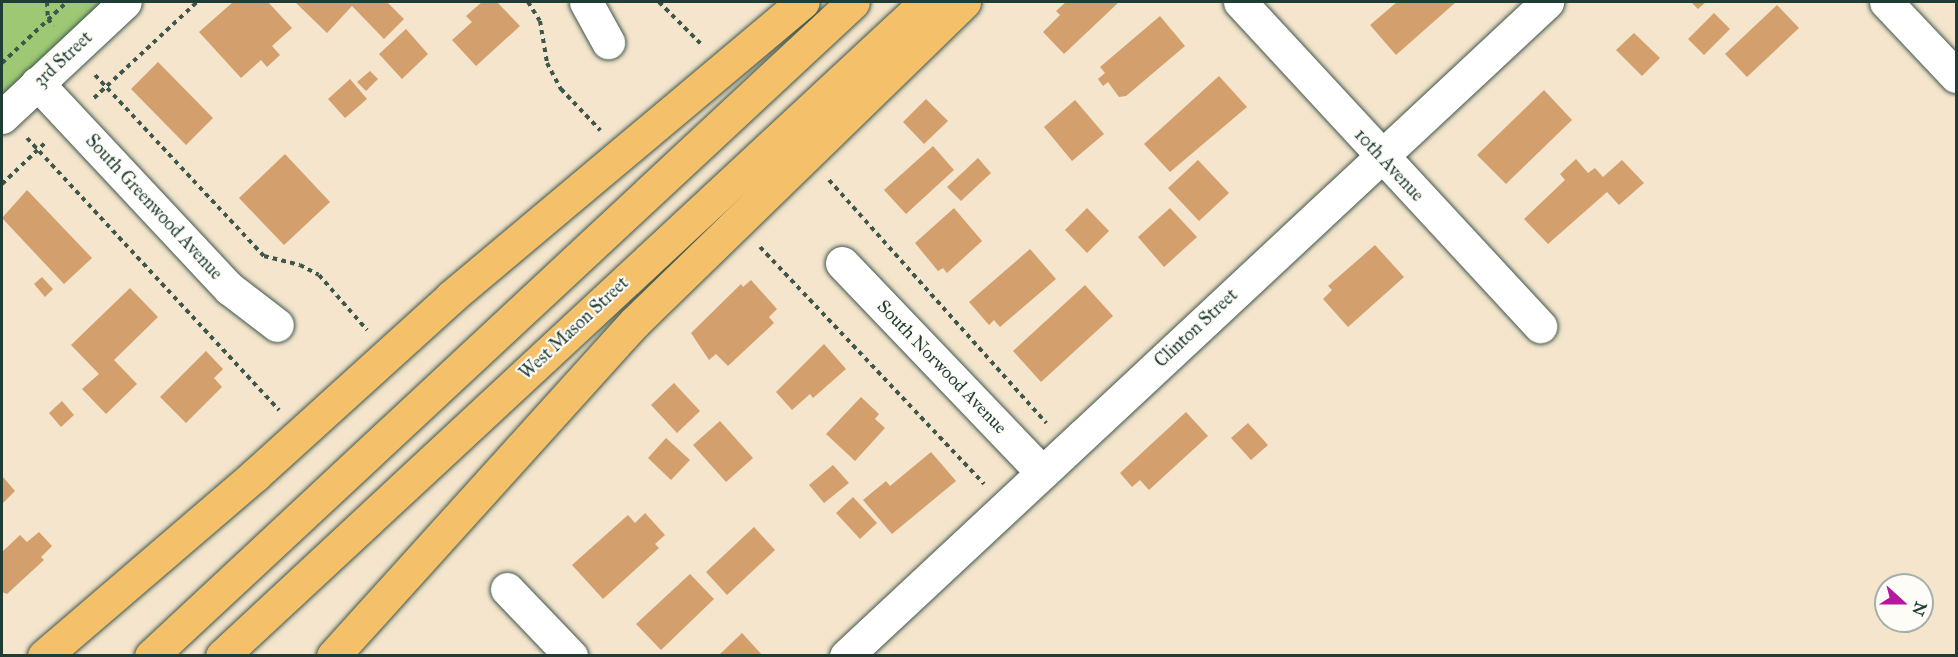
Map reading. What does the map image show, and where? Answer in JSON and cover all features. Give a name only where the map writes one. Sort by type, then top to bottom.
[{"type":"main road","points":[[44,656],[255,475],[451,297],[802,2]]},
{"type":"main road","points":[[152,656],[853,2]]},
{"type":"main road","name":"West Mason Street","points":[[222,656],[926,2]]},
{"type":"main road","points":[[333,656],[635,322],[964,2]]},
{"type":"street","name":"3rd Street","points":[[3,116],[125,2]]},
{"type":"street","points":[[586,2],[609,42]]},
{"type":"street","name":"10th Avenue","points":[[1240,2],[1540,326]]},
{"type":"street","name":"Clinton Street","points":[[846,656],[1547,2]]},
{"type":"street","points":[[1886,2],[1956,76]]},
{"type":"street","name":"South Greenwood Avenue","points":[[37,83],[230,289],[277,326]]},
{"type":"street","name":"South Norwood Avenue","points":[[842,263],[1042,472]]},
{"type":"street","points":[[507,589],[571,656]]},
{"type":"path","points":[[48,2],[48,19],[73,50],[264,256],[300,265],[319,275],[368,332]]},
{"type":"path","points":[[2,63],[67,2]]},
{"type":"path","points":[[2,184],[196,2]]},
{"type":"path","points":[[528,2],[540,21],[547,63],[561,89],[604,134]]},
{"type":"path","points":[[659,2],[711,54]]},
{"type":"path","points":[[3,116],[38,150],[287,419]]},
{"type":"path","points":[[821,171],[1068,448]]},
{"type":"path","points":[[751,238],[1005,507]]},
{"type":"green space","points":[[2,2],[125,2],[2,96]]},
{"type":"building","points":[[233,2],[268,2],[292,28],[272,46],[280,55],[267,67],[261,60],[241,78],[199,32]]},
{"type":"building","points":[[295,2],[387,2],[404,19],[384,39],[352,6],[327,33]]},
{"type":"building","points":[[482,2],[497,2],[520,26],[476,66],[452,40],[472,22],[466,16]]},
{"type":"building","points":[[1066,2],[1119,2],[1064,54],[1043,32],[1060,15],[1056,11]]},
{"type":"building","points":[[1397,2],[1456,2],[1396,55],[1370,25]]},
{"type":"building","points":[[1691,2],[1706,2],[1698,9]]},
{"type":"building","points":[[1777,5],[1799,28],[1747,77],[1725,54]]},
{"type":"building","points":[[1714,13],[1730,29],[1704,55],[1688,39]]},
{"type":"building","points":[[1160,16],[1185,46],[1126,96],[1119,97],[1108,82],[1103,86],[1098,79],[1105,73],[1100,67]]},
{"type":"building","points":[[406,29],[428,54],[402,79],[379,54]]},
{"type":"building","points":[[1634,33],[1660,58],[1642,76],[1616,50]]},
{"type":"building","points":[[158,62],[213,118],[186,145],[131,89]]},
{"type":"building","points":[[370,71],[378,79],[366,91],[357,82]]},
{"type":"building","points":[[1219,76],[1247,107],[1170,172],[1144,144]]},
{"type":"building","points":[[350,79],[367,99],[345,118],[328,99]]},
{"type":"building","points":[[1544,90],[1572,120],[1506,184],[1477,155]]},
{"type":"building","points":[[926,99],[948,121],[924,144],[903,122]]},
{"type":"building","points":[[1075,100],[1104,134],[1072,161],[1044,127]]},
{"type":"building","points":[[933,146],[954,170],[906,214],[884,190]]},
{"type":"building","points":[[285,154],[330,202],[284,245],[239,198]]},
{"type":"building","points":[[978,158],[991,173],[961,201],[947,187]]},
{"type":"building","points":[[1576,159],[1588,173],[1595,168],[1603,177],[1622,160],[1644,183],[1619,205],[1607,192],[1548,244],[1524,219],[1565,180],[1560,174]]},
{"type":"building","points":[[1198,160],[1229,193],[1199,221],[1168,188]]},
{"type":"building","points":[[27,190],[92,258],[64,284],[2,218]]},
{"type":"building","points":[[954,208],[982,241],[947,273],[943,268],[938,271],[915,243]]},
{"type":"building","points":[[1087,208],[1109,231],[1087,253],[1065,230]]},
{"type":"building","points":[[1170,208],[1197,237],[1164,267],[1138,237]]},
{"type":"building","points":[[1375,245],[1404,277],[1348,327],[1323,299],[1332,290],[1328,286]]},
{"type":"building","points":[[1030,249],[1056,279],[1000,327],[994,320],[989,325],[969,302]]},
{"type":"building","points":[[42,277],[53,289],[45,297],[34,284]]},
{"type":"building","points":[[751,280],[777,309],[769,317],[774,323],[728,366],[716,354],[709,360],[691,333],[741,284],[743,287]]},
{"type":"building","points":[[1085,285],[1113,316],[1041,382],[1013,351]]},
{"type":"building","points":[[130,288],[158,317],[114,360],[137,384],[106,414],[82,389],[99,374],[71,345]]},
{"type":"building","points":[[824,344],[846,369],[813,398],[810,394],[792,410],[776,392]]},
{"type":"building","points":[[206,351],[223,369],[214,378],[222,387],[186,423],[160,397]]},
{"type":"building","points":[[674,383],[700,411],[677,433],[651,405]]},
{"type":"building","points":[[861,397],[879,414],[875,419],[885,428],[855,461],[826,434]]},
{"type":"building","points":[[62,401],[74,415],[61,427],[49,413]]},
{"type":"building","points":[[1186,412],[1208,436],[1149,490],[1140,480],[1132,487],[1120,473]]},
{"type":"building","points":[[720,421],[753,458],[726,482],[693,445]]},
{"type":"building","points":[[1248,423],[1268,445],[1251,460],[1231,438]]},
{"type":"building","points":[[666,438],[690,460],[671,480],[648,458]]},
{"type":"building","points":[[931,452],[956,481],[892,534],[863,500],[886,481],[890,486]]},
{"type":"building","points":[[833,465],[849,483],[824,503],[809,485]]},
{"type":"building","points":[[2,476],[15,491],[2,504]]},
{"type":"building","points":[[853,497],[877,523],[860,539],[836,513]]},
{"type":"building","points":[[645,513],[665,535],[655,544],[659,548],[603,599],[572,565],[628,515],[635,523]]},
{"type":"building","points":[[754,527],[775,550],[727,595],[706,572]]},
{"type":"building","points":[[39,532],[52,546],[41,557],[44,560],[7,594],[2,592],[2,552],[20,535],[27,542]]},
{"type":"building","points":[[690,574],[714,599],[661,650],[636,624]]},
{"type":"building","points":[[742,633],[763,656],[718,656]]}]
